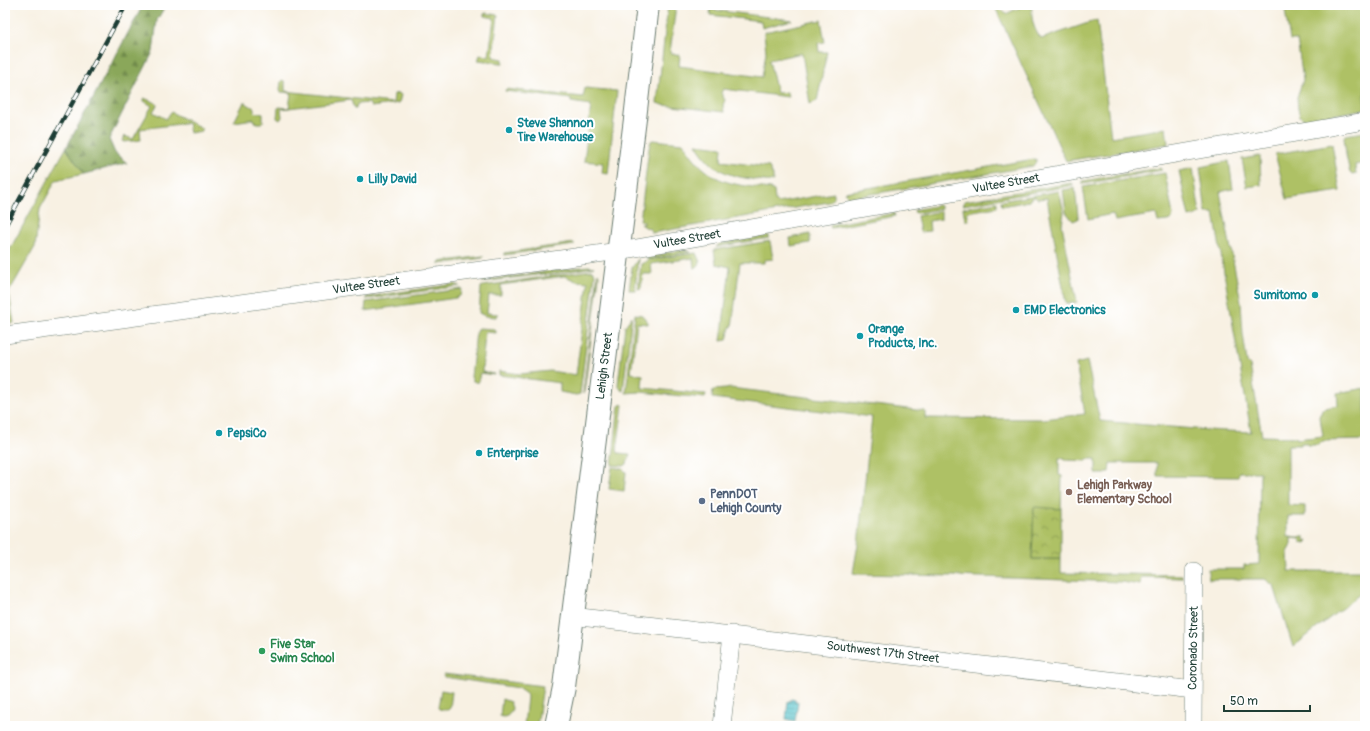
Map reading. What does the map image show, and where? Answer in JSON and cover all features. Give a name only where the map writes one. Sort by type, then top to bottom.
[{"type":"main road","name":"Lehigh Street","points":[[556,726],[564,687],[619,251],[648,5]]},
{"type":"main road","points":[[564,687],[570,713],[570,726]]},
{"type":"street","name":"Vultee Street","points":[[5,335],[619,251],[1365,121]]},
{"type":"street","name":"Coronado Street","points":[[1193,726],[1194,571]]},
{"type":"street","name":"Southwest 17th Street","points":[[572,616],[1193,690]]},
{"type":"street","points":[[722,726],[732,634]]},
{"type":"green space","points":[[143,5],[166,5],[157,20],[153,52],[109,139],[115,153],[127,163],[84,174],[66,148]]},
{"type":"green space","points":[[668,5],[676,5],[670,53],[680,55],[679,66],[762,77],[766,52],[764,32],[821,20],[825,42],[818,43],[819,52],[827,52],[817,101],[810,104],[802,53],[769,60],[777,93],[787,92],[788,97],[723,89],[721,93],[725,100],[723,105],[724,112],[657,103]]},
{"type":"green space","points":[[711,5],[714,5],[713,10],[792,20],[762,28],[761,21],[710,15]]},
{"type":"green space","points":[[994,5],[1000,5],[1001,9],[1006,14],[1025,5],[1032,5],[1033,23],[1041,39],[1097,20],[1111,137],[1166,128],[1168,144],[1066,161]]},
{"type":"green space","points":[[1284,5],[1365,5],[1365,109],[1305,120],[1300,116],[1297,97],[1303,80],[1297,40],[1290,40]]},
{"type":"green space","points":[[486,13],[498,15],[493,57],[503,59],[503,63],[478,60],[480,55],[489,56],[494,18],[484,16]]},
{"type":"green space","points":[[283,80],[285,82],[285,91],[393,103],[394,94],[399,93],[401,95],[399,103],[371,107],[369,103],[357,104],[356,109],[354,109],[351,100],[289,108],[291,93],[281,92],[281,81]]},
{"type":"green space","points":[[585,88],[617,91],[608,174],[602,173],[603,163],[584,161],[591,105],[571,102],[571,99],[505,91],[506,89],[583,97]]},
{"type":"green space","points":[[144,98],[156,103],[157,105],[153,112],[166,119],[171,112],[201,128],[202,131],[190,133],[188,123],[140,129],[141,140],[122,141],[124,136],[133,139],[152,106],[144,101]]},
{"type":"green space","points":[[244,102],[254,108],[254,112],[263,114],[263,122],[256,123],[254,119],[234,122]]},
{"type":"green space","points":[[279,107],[289,108],[281,109],[282,117],[280,120],[277,118]]},
{"type":"green space","points":[[1365,132],[1365,163],[1355,165],[1356,174],[1352,175],[1350,173],[1346,155],[1344,137],[1345,135]]},
{"type":"green space","points":[[651,141],[683,143],[692,156],[710,174],[730,183],[771,189],[774,191],[775,201],[777,203],[834,193],[834,198],[829,202],[652,233],[649,228],[648,229],[641,224],[644,224],[644,222],[640,221],[649,148]]},
{"type":"green space","points":[[696,144],[722,147],[721,161],[769,167],[773,176],[773,181],[762,181],[725,172],[712,165]]},
{"type":"green space","points":[[1332,144],[1340,191],[1287,199],[1275,154]]},
{"type":"green space","points":[[66,148],[84,174],[56,180],[40,209],[35,247],[9,292],[14,323],[5,324],[5,258]]},
{"type":"green space","points":[[1260,156],[1261,185],[1247,187],[1242,159]]},
{"type":"green space","points":[[1034,159],[1037,160],[1033,166],[855,197],[848,197],[845,192]]},
{"type":"green space","name":"Lehigh Parkway Elementary School","points":[[1229,161],[1233,189],[1220,192],[1241,302],[1247,362],[1250,365],[1262,436],[1296,437],[1297,439],[1323,436],[1320,417],[1322,409],[1338,405],[1337,393],[1365,388],[1365,440],[1323,441],[1318,445],[1307,445],[1307,443],[1301,443],[1301,445],[1288,445],[1288,505],[1305,506],[1305,516],[1288,516],[1288,537],[1305,537],[1305,541],[1308,541],[1306,543],[1301,542],[1301,539],[1291,538],[1291,547],[1288,552],[1289,571],[1365,571],[1365,590],[1293,647],[1274,586],[1265,579],[1209,579],[1208,569],[1244,569],[1244,565],[1259,564],[1260,472],[1239,472],[1238,477],[1157,476],[1157,463],[1110,463],[1109,472],[1106,472],[1106,474],[1096,474],[1096,459],[1087,459],[1087,461],[1064,460],[1064,458],[1059,458],[1059,475],[1062,476],[1061,509],[1034,508],[1032,559],[1061,559],[1061,573],[1182,575],[1182,578],[1141,577],[1140,585],[1122,582],[858,574],[853,573],[858,544],[872,417],[712,398],[713,390],[730,388],[925,411],[925,418],[1043,419],[1085,414],[1076,364],[1087,361],[1100,421],[1207,430],[1251,432],[1214,213],[1206,213],[1200,167]]},
{"type":"green space","points":[[1160,168],[1162,170],[1083,184],[1083,181]]},
{"type":"green space","points":[[1193,168],[1200,214],[1189,217],[1179,171]]},
{"type":"green space","points":[[1165,173],[1173,215],[1172,219],[1158,222],[1156,214],[1115,221],[1113,214],[1088,219],[1083,187]]},
{"type":"green space","points":[[1072,183],[1074,185],[963,205],[964,201]]},
{"type":"green space","points":[[1075,188],[1078,219],[1073,221],[1066,212],[1063,190]]},
{"type":"green space","points":[[1059,191],[1064,212],[1062,225],[1077,302],[1066,304],[1047,198],[1037,199],[1035,197],[1031,198],[1029,201],[1002,206],[1001,201]]},
{"type":"green space","points":[[997,202],[997,207],[967,212],[969,220],[965,220],[963,208]]},
{"type":"green space","points":[[939,205],[941,209],[915,213],[914,210]]},
{"type":"green space","points":[[941,211],[941,219],[929,221],[930,231],[920,232],[917,216]]},
{"type":"green space","points":[[894,213],[895,216],[831,228],[830,225]]},
{"type":"green space","points":[[810,234],[810,243],[791,246],[790,238]]},
{"type":"green space","points":[[769,235],[769,238],[716,247],[719,244]]},
{"type":"green space","points":[[770,241],[773,259],[764,260],[764,263],[740,263],[732,327],[730,327],[727,340],[721,341],[730,267],[716,264],[714,250]]},
{"type":"green space","points":[[574,243],[574,245],[504,255],[504,253]]},
{"type":"green space","points":[[683,250],[691,252],[647,259],[646,256]]},
{"type":"green space","points":[[696,253],[700,262],[698,266],[694,268],[693,258],[651,264],[652,274],[643,274],[641,288],[638,289],[641,264],[649,260]]},
{"type":"green space","points":[[483,256],[483,258],[439,264],[439,262]]},
{"type":"green space","points":[[638,259],[635,290],[629,290],[632,268]]},
{"type":"green space","points":[[588,266],[594,267],[545,275],[543,274],[482,282],[485,280]]},
{"type":"green space","points":[[592,270],[595,274],[580,394],[576,395],[560,392],[560,383],[499,375],[499,371],[520,374],[550,371],[576,375],[588,282],[576,281],[565,276],[501,285],[501,295],[489,295],[487,313],[498,314],[496,317],[485,316],[479,313],[481,287]]},
{"type":"green space","points":[[598,273],[599,276],[583,394]]},
{"type":"green space","points":[[454,284],[460,286],[366,299],[366,297]]},
{"type":"green space","points":[[462,289],[461,295],[456,298],[365,311],[366,302]]},
{"type":"green space","points":[[635,314],[642,315],[648,322],[648,324],[637,323],[631,373],[643,375],[642,388],[706,394],[705,398],[640,392],[626,393]]},
{"type":"green space","points":[[632,316],[623,391],[618,384],[625,326]]},
{"type":"green space","points":[[478,328],[494,329],[496,333],[485,332],[482,372],[494,375],[480,373],[478,383],[473,381],[471,377],[476,332]]},
{"type":"green space","points":[[622,404],[617,450],[618,453],[630,454],[627,464],[624,466],[612,465],[619,406]]},
{"type":"green space","points":[[612,467],[623,469],[626,472],[624,491],[609,489]]},
{"type":"green space","points":[[1034,507],[1061,509],[1061,559],[1032,559]]},
{"type":"green space","points":[[444,674],[543,686],[537,726],[524,726],[527,697],[526,693],[519,688],[444,677]]},
{"type":"green space","points":[[441,690],[452,692],[450,708],[448,710],[439,709],[438,707]]},
{"type":"green space","points":[[502,699],[510,702],[512,708],[511,712],[504,717],[500,716]]},
{"type":"water","points":[[791,699],[798,702],[795,721],[786,719],[788,701],[791,701]]},
{"type":"railway","points":[[5,226],[126,5]]},
{"type":"place","name":"Steve Shannon Tire Warehouse","points":[[509,130]]},
{"type":"place","name":"Lilly David","points":[[360,179]]},
{"type":"place","name":"Sumitomo","points":[[1315,295]]},
{"type":"place","name":"EMD Electronics","points":[[1016,310]]},
{"type":"place","name":"Orange Products, Inc.","points":[[860,336]]},
{"type":"place","name":"PepsiCo","points":[[219,433]]},
{"type":"place","name":"Enterprise","points":[[479,453]]},
{"type":"place","name":"Lehigh Parkway Elementary School","points":[[1069,492]]},
{"type":"place","name":"PennDOT Lehigh County","points":[[702,501]]},
{"type":"place","name":"Five Star Swim School","points":[[262,651]]}]
